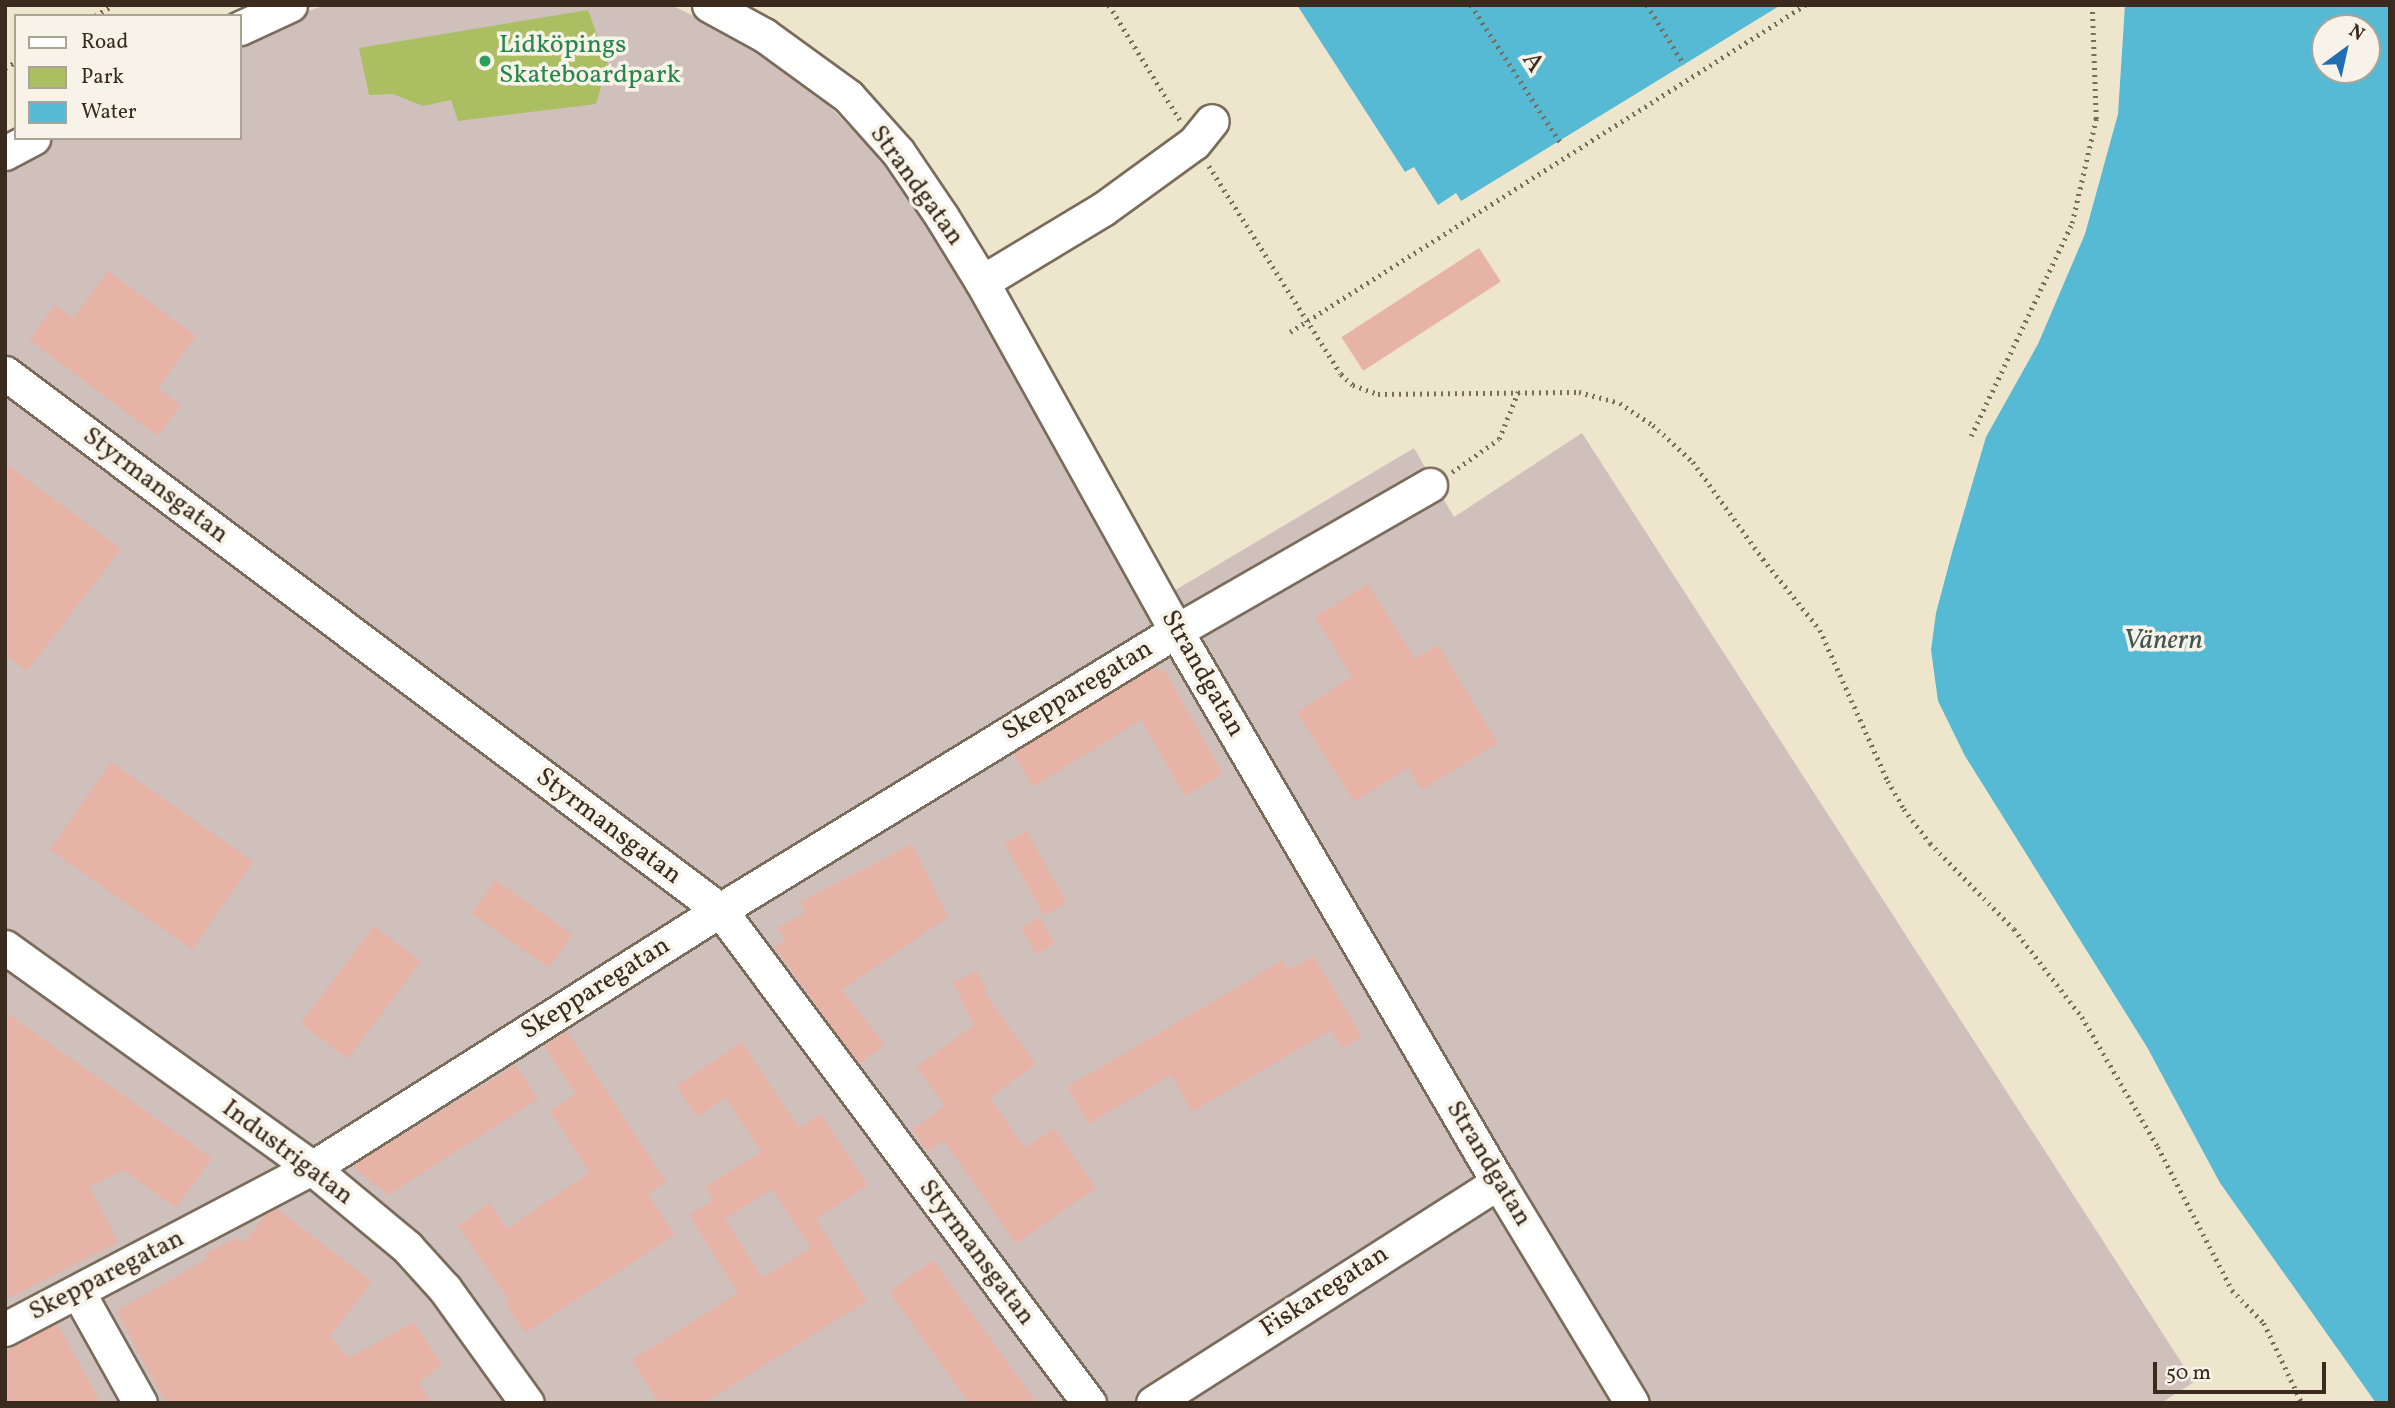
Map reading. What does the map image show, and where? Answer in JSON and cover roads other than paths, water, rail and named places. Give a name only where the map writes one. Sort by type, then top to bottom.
[{"type":"street","points":[[242,26],[290,5]]},
{"type":"street","name":"Strandgatan","points":[[709,5],[764,35],[848,96],[898,152],[982,282],[1177,631],[1498,1182],[1632,1403]]},
{"type":"street","points":[[982,282],[1103,209],[1203,132]]},
{"type":"street","points":[[5,153],[29,140]]},
{"type":"street","name":"Styrmansgatan","points":[[5,373],[720,910],[1089,1403]]},
{"type":"street","name":"Skepparegatan","points":[[5,1329],[312,1168],[720,910],[1177,631],[1430,485]]},
{"type":"street","name":"Industrigatan","points":[[5,947],[312,1168],[407,1247],[445,1289],[527,1403]]},
{"type":"street","name":"Fiskaregatan","points":[[1153,1403],[1498,1182]]},
{"type":"street","points":[[78,1292],[140,1403]]},
{"type":"water","points":[[1297,5],[1781,5],[1461,201],[1456,193],[1438,205],[1414,167],[1405,172]]},
{"type":"water","name":"Vänern","points":[[2125,5],[2390,5],[2390,1403],[2376,1403],[2220,1183],[2147,1047],[1965,756],[1938,701],[1931,650],[1936,613],[1986,437],[2038,344],[2085,234],[2118,114]]},
{"type":"place","name":"Lidköpings Skateboardpark","points":[[485,61]]}]
